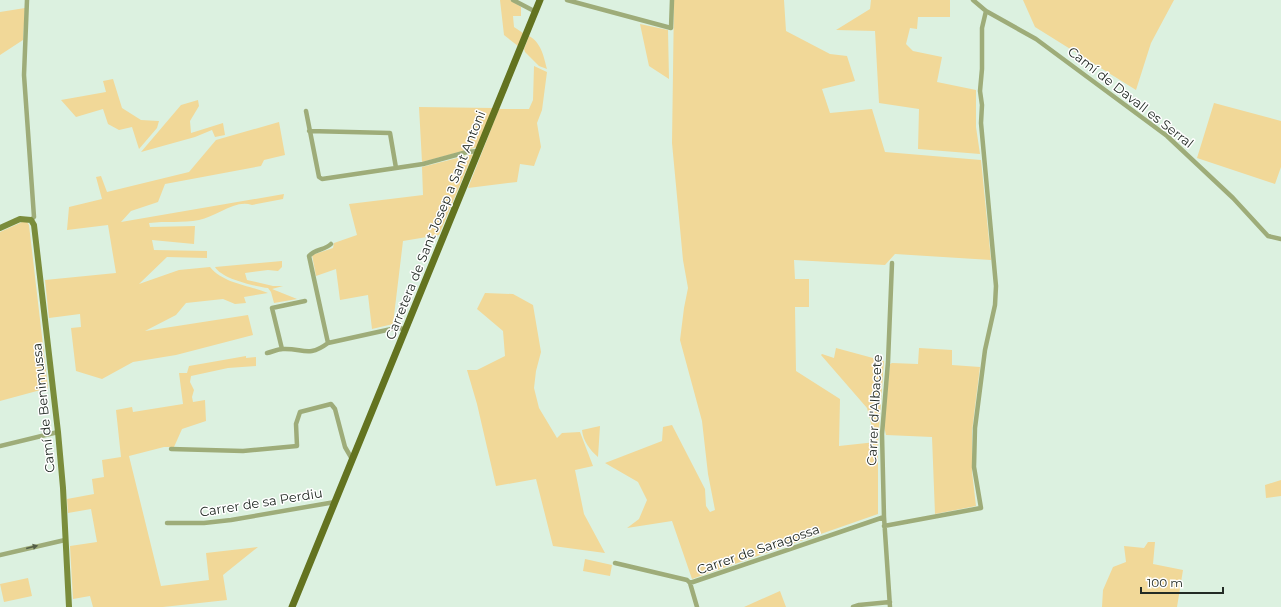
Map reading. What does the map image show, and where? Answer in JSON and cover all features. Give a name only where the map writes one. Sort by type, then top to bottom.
[{"type":"main road","name":"Carretera de Sant Josep a Sant Antoni","points":[[292,607],[540,0]]},
{"type":"street","points":[[0,228],[20,219],[31,220],[34,217],[24,75],[27,0]]},
{"type":"street","points":[[513,0],[536,12]]},
{"type":"street","points":[[567,0],[671,28],[672,0]]},
{"type":"street","name":"Camí de Davall es Serral","points":[[973,0],[986,11],[1036,38],[1167,136],[1233,198],[1268,236],[1281,239]]},
{"type":"street","points":[[884,526],[981,508],[974,467],[975,428],[985,350],[995,305],[996,286],[981,123],[982,105],[980,91],[982,69],[982,28],[986,11]]},
{"type":"street","points":[[306,111],[319,177],[322,179],[423,164],[467,152],[479,151]]},
{"type":"street","points":[[310,131],[390,133],[396,168]]},
{"type":"street","name":"Camí de Benimussa","points":[[31,220],[34,225],[58,432],[69,607]]},
{"type":"street","points":[[328,343],[309,256],[312,252],[328,247],[331,244]]},
{"type":"street","name":"Carrer d'Albacete","points":[[890,604],[884,526],[882,434],[888,362],[892,263]]},
{"type":"street","points":[[282,349],[272,308],[305,301]]},
{"type":"street","points":[[267,353],[282,349],[309,352],[319,349],[328,343],[396,328],[406,329]]},
{"type":"street","points":[[171,449],[243,451],[297,446],[296,424],[300,412],[331,404],[336,409],[345,447],[352,459]]},
{"type":"street","points":[[0,446],[58,432]]},
{"type":"street","name":"Carrer de sa Perdiu","points":[[167,523],[204,523],[231,520],[335,502]]},
{"type":"street","name":"Carrer de Saragossa","points":[[615,563],[688,580],[690,583],[884,517]]},
{"type":"street","points":[[0,555],[65,540]]},
{"type":"street","points":[[690,583],[697,607]]},
{"type":"street","points":[[853,607],[859,605],[890,604]]},
{"type":"shaded area","points":[[500,0],[510,0],[521,7],[521,16],[513,16],[514,27],[523,33],[518,46],[504,35]]},
{"type":"shaded area","points":[[674,0],[784,0],[786,31],[830,54],[847,56],[855,81],[822,89],[830,113],[872,109],[885,152],[981,160],[991,260],[895,254],[885,265],[794,260],[795,279],[809,279],[809,307],[795,307],[796,371],[840,399],[839,446],[876,442],[867,408],[821,355],[834,358],[836,348],[884,361],[878,442],[878,514],[692,579],[672,521],[627,528],[639,519],[647,500],[638,482],[605,463],[662,441],[663,427],[672,425],[705,489],[706,506],[710,512],[715,510],[708,474],[702,421],[680,340],[688,288],[683,260],[672,143]]},
{"type":"shaded area","points":[[871,0],[950,0],[950,17],[918,17],[917,29],[910,28],[906,44],[913,51],[942,57],[937,82],[976,90],[976,127],[980,154],[918,149],[919,109],[879,103],[875,31],[836,30],[870,9]]},
{"type":"shaded area","points":[[1023,0],[1174,0],[1151,43],[1136,90],[1035,27]]},
{"type":"shaded area","points":[[25,8],[23,40],[0,55],[0,12]]},
{"type":"shaded area","points":[[640,24],[668,30],[669,79],[649,66]]},
{"type":"shaded area","points":[[529,36],[539,46],[547,69],[539,66],[525,52],[524,49]]},
{"type":"shaded area","points":[[534,66],[547,72],[542,110],[537,123],[541,147],[534,166],[520,164],[517,182],[468,188],[499,109],[529,109],[533,100]]},
{"type":"shaded area","points":[[113,79],[122,108],[141,120],[159,121],[157,128],[139,149],[132,127],[119,130],[108,124],[103,109],[76,117],[61,100],[106,92],[103,81]]},
{"type":"shaded area","points":[[198,100],[199,106],[190,121],[191,133],[223,123],[225,135],[215,137],[212,130],[195,137],[141,152],[181,105]]},
{"type":"shaded area","points":[[1214,103],[1281,121],[1281,167],[1275,184],[1197,158]]},
{"type":"shaded area","points":[[419,107],[493,108],[478,147],[422,162]]},
{"type":"shaded area","points":[[279,122],[285,155],[264,160],[261,166],[165,184],[158,202],[131,211],[121,222],[284,194],[283,199],[252,205],[239,204],[199,220],[149,223],[150,227],[195,226],[194,244],[152,240],[154,250],[207,251],[207,258],[167,257],[139,284],[179,270],[210,267],[216,273],[229,281],[268,293],[244,297],[246,303],[235,304],[223,299],[186,303],[176,315],[145,331],[248,315],[253,335],[176,355],[133,362],[102,379],[76,371],[71,328],[81,327],[80,314],[49,318],[45,280],[116,273],[108,225],[67,230],[69,207],[102,199],[96,177],[101,176],[107,192],[189,172],[216,140]]},
{"type":"shaded area","points":[[473,154],[439,235],[403,241],[393,324],[372,329],[368,295],[340,300],[336,269],[316,276],[312,255],[333,248],[334,243],[357,235],[349,204],[423,195],[422,167]]},
{"type":"shaded area","points":[[22,222],[27,222],[29,225],[48,388],[0,401],[0,232]]},
{"type":"shaded area","points":[[282,261],[282,267],[278,271],[268,270],[245,273],[247,280],[273,286],[283,286],[272,289],[297,299],[274,303],[271,292],[268,288],[247,284],[231,278],[224,275],[215,267]]},
{"type":"shaded area","points":[[485,293],[513,294],[533,305],[541,352],[536,371],[534,388],[539,408],[557,438],[562,433],[580,432],[593,466],[575,470],[584,514],[605,553],[553,546],[536,479],[496,486],[477,404],[467,370],[477,370],[505,356],[503,331],[477,309]]},
{"type":"shaded area","points":[[919,348],[952,350],[952,365],[980,367],[972,431],[972,472],[976,506],[935,514],[932,437],[886,435],[884,426],[890,364],[918,364]]},
{"type":"shaded area","points":[[246,356],[246,358],[256,357],[256,366],[228,368],[191,376],[190,382],[194,390],[192,397],[193,402],[205,400],[206,421],[182,429],[174,447],[164,447],[129,456],[161,586],[209,580],[206,553],[258,547],[223,575],[227,600],[163,607],[93,607],[90,596],[73,599],[70,546],[97,542],[91,509],[68,513],[67,499],[94,494],[92,479],[104,477],[102,460],[121,457],[116,410],[132,407],[133,412],[183,404],[179,373],[187,373],[189,366]]},
{"type":"shaded area","points":[[600,426],[598,457],[587,445],[582,430]]},
{"type":"shaded area","points":[[1281,480],[1281,496],[1266,498],[1265,485]]},
{"type":"shaded area","points":[[1148,542],[1155,542],[1153,564],[1183,570],[1177,607],[1102,607],[1103,590],[1113,567],[1126,562],[1124,546],[1144,548]]},
{"type":"shaded area","points":[[585,559],[612,565],[610,576],[583,571]]},
{"type":"shaded area","points":[[28,578],[32,596],[4,602],[0,584]]},
{"type":"shaded area","points":[[780,591],[786,607],[744,607]]}]
